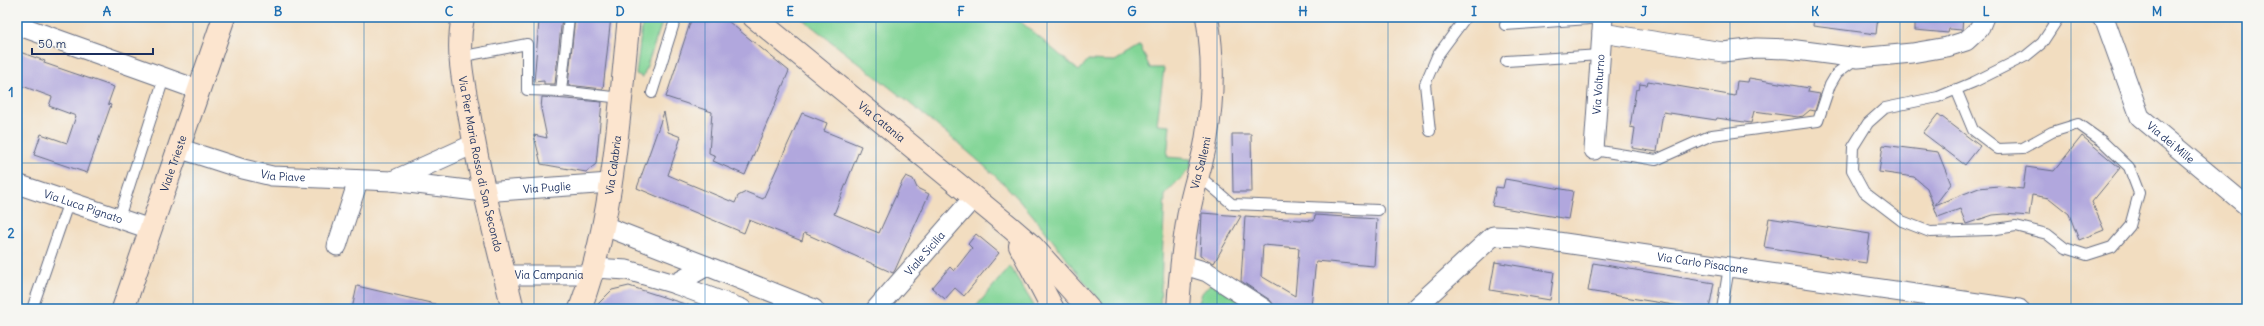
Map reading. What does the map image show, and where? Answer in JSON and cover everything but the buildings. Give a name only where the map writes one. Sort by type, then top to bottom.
[{"type":"street","name":"Viale Trieste","points":[[123,309],[224,17]]},
{"type":"street","name":"Via Pier Maria Rosso di San Secondo","points":[[463,17],[459,57],[484,192],[512,309]]},
{"type":"street","name":"Via Calabria","points":[[580,309],[594,271],[610,183],[621,98],[629,17]]},
{"type":"street","name":"Via Sallemi","points":[[1178,309],[1181,264],[1189,211],[1206,141],[1212,83],[1212,43],[1207,17]]},
{"type":"street","points":[[1602,23],[1723,52],[1757,48],[1789,49],[1858,58],[1912,53],[1960,43],[1966,41],[1979,29],[1984,17]]},
{"type":"street","name":"Via dei Mille","points":[[2102,17],[2105,20],[2140,117],[2247,206]]},
{"type":"street","name":"Via Catania","points":[[755,18],[1032,246],[1089,309]]},
{"type":"street","name":"Via Volturno","points":[[1594,150],[1602,23]]},
{"type":"street","points":[[17,25],[199,90]]},
{"type":"street","name":"Via Piave","points":[[392,181],[474,144]]},
{"type":"street","name":"Via Piave","points":[[178,148],[243,169],[272,176],[358,181],[392,181],[484,192]]},
{"type":"street","points":[[337,246],[358,181]]},
{"type":"street","name":"Via Puglie","points":[[484,192],[610,183]]},
{"type":"street","name":"Via Luca Pignato","points":[[17,184],[150,229]]},
{"type":"street","name":"Viale Sicilia","points":[[876,309],[974,197]]},
{"type":"street","points":[[602,225],[707,266],[782,303],[814,309]]},
{"type":"street","points":[[1010,227],[1053,309]]},
{"type":"street","name":"Via Carlo Pisacane","points":[[1414,309],[1493,236],[1523,237],[2019,309]]},
{"type":"street","points":[[1181,264],[1207,272],[1264,309]]},
{"type":"street","points":[[675,284],[707,266]]},
{"type":"street","name":"Via Campania","points":[[504,275],[627,270],[675,284],[742,309]]},
{"type":"lane","points":[[561,91],[569,17]]},
{"type":"lane","points":[[652,93],[676,17]]},
{"type":"lane","points":[[1430,131],[1425,84],[1437,56],[1466,17]]},
{"type":"lane","points":[[1956,89],[1973,130],[1998,149],[2023,148],[2052,132],[2078,124],[2102,141],[2129,167],[2139,193],[2130,226],[2112,247],[2087,255],[2065,248],[2047,234],[2016,226],[1990,230],[1930,232],[1902,221],[1864,192],[1852,170],[1853,147],[1868,123],[1885,108],[1938,97],[2026,56],[2042,43],[2059,17]]},
{"type":"lane","points":[[1505,25],[1602,23]]},
{"type":"lane","points":[[459,57],[527,44],[527,90],[561,91],[621,98]]},
{"type":"lane","points":[[1506,61],[1600,55]]},
{"type":"lane","points":[[1594,150],[1656,160],[1712,135],[1818,121],[1830,85],[1837,73],[1858,58]]},
{"type":"lane","points":[[119,218],[164,78]]},
{"type":"lane","points":[[1198,175],[1232,204],[1378,210]]},
{"type":"lane","points":[[32,309],[69,201]]},
{"type":"lane","points":[[1722,309],[1729,267]]},
{"type":"green space","points":[[643,17],[664,17],[643,77],[636,74]]},
{"type":"green space","points":[[800,17],[1015,17],[1079,71],[1088,60],[1115,61],[1140,46],[1150,68],[1164,68],[1157,124],[1170,125],[1167,157],[1191,159],[1191,168],[1165,194],[1160,309],[1108,309],[1082,279],[1032,215],[1005,185],[956,141]]},
{"type":"green space","points":[[1010,266],[1036,309],[974,309]]},
{"type":"green space","points":[[1211,283],[1252,309],[1197,309],[1202,293]]}]
